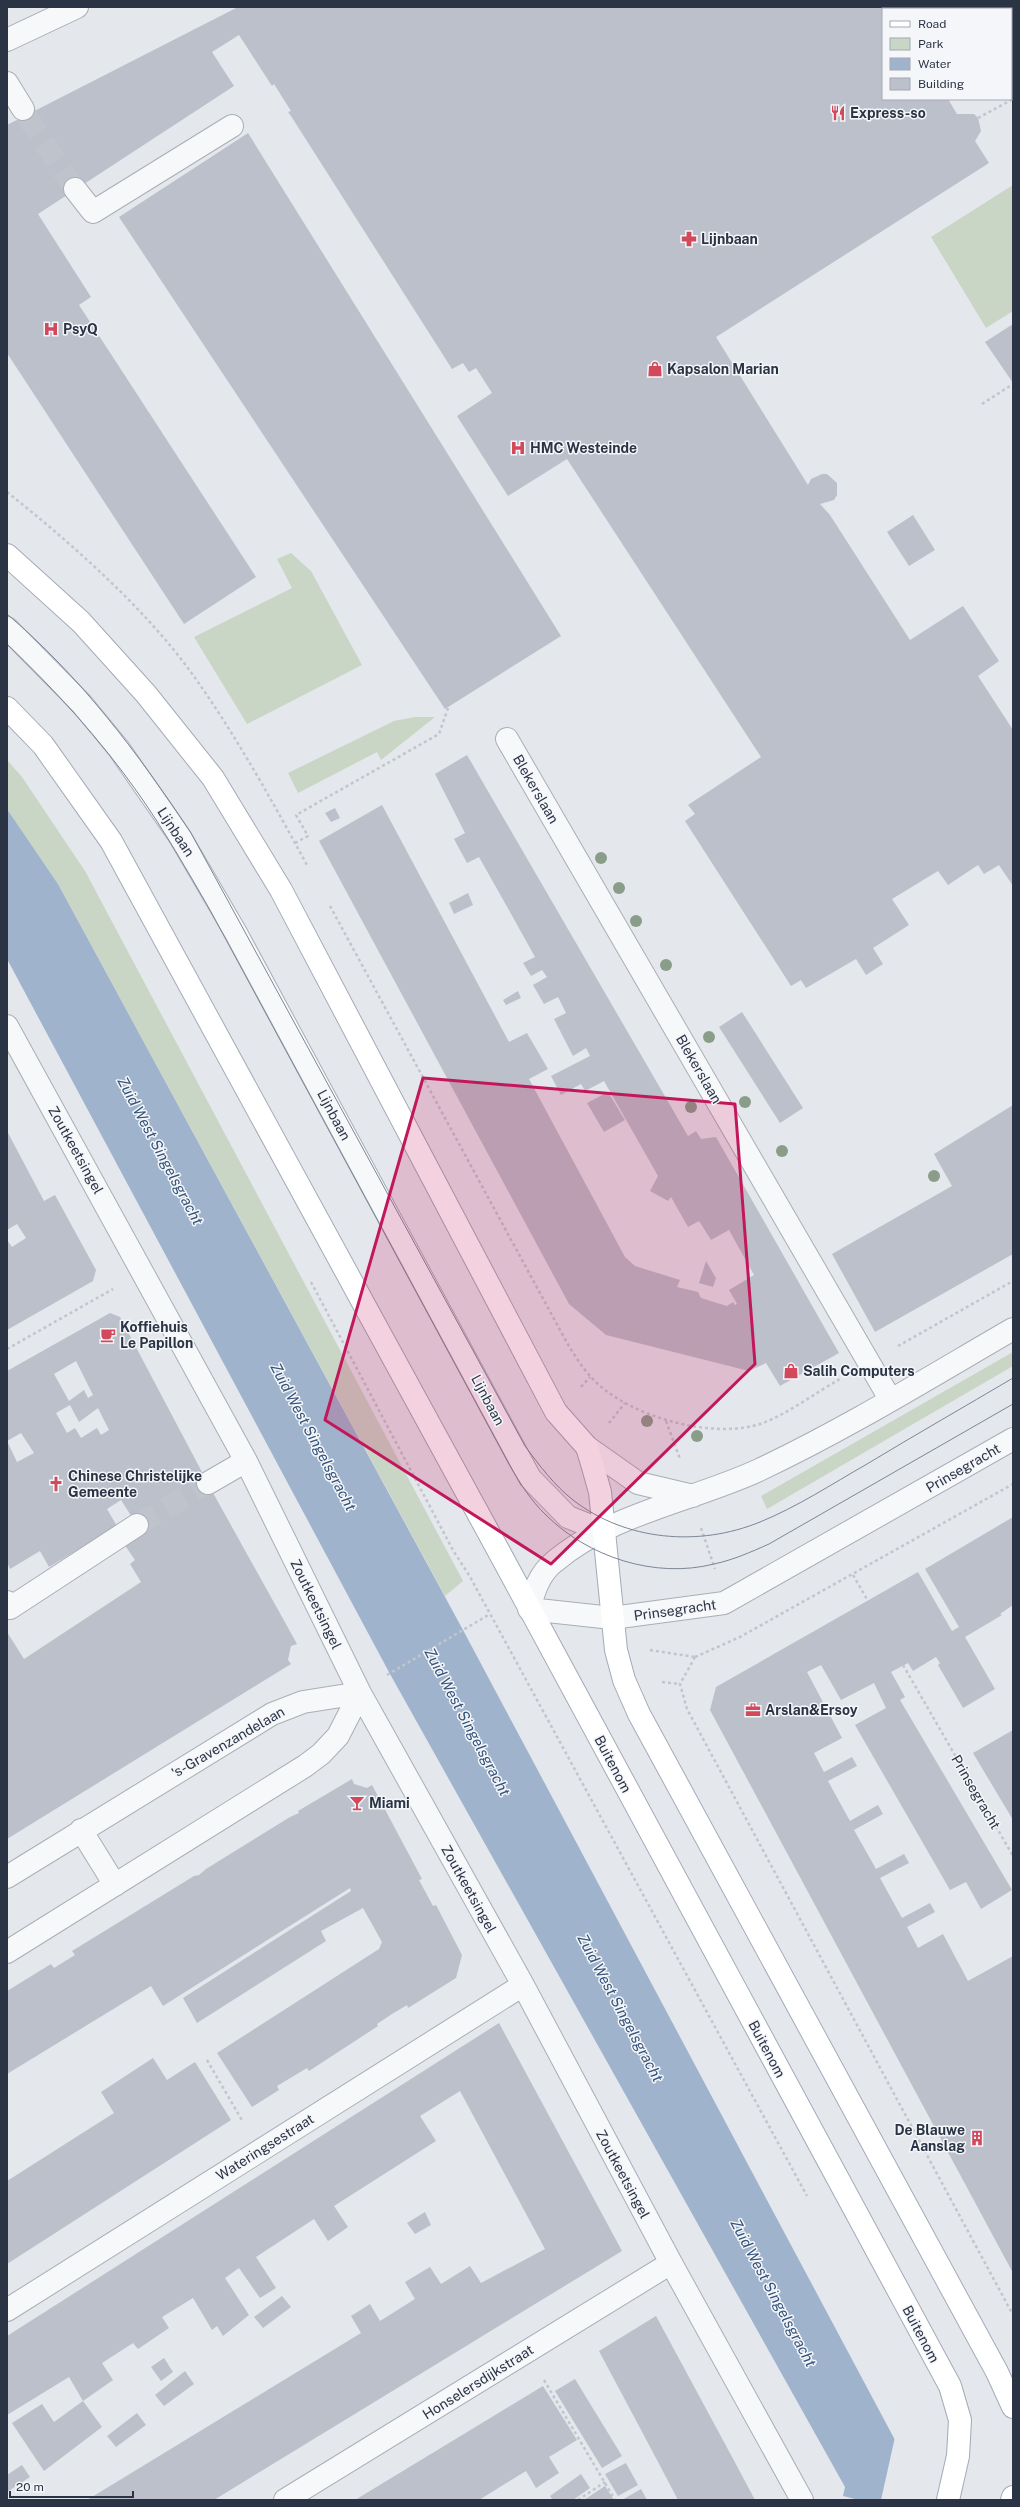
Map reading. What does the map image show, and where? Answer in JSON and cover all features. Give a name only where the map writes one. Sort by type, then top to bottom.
[{"type":"main road","points":[[7,555],[81,622],[146,694],[213,778],[280,890],[556,1412],[587,1447],[600,1492],[616,1650],[624,1680],[639,1714],[997,2372],[1013,2407]]},
{"type":"main road","points":[[7,708],[43,744],[111,841],[528,1609]]},
{"type":"main road","name":"Buitenom","points":[[528,1609],[950,2386],[960,2420],[958,2456],[948,2500]]},
{"type":"street","points":[[7,40],[77,7]]},
{"type":"street","points":[[7,83],[23,110]]},
{"type":"street","points":[[75,189],[93,212],[232,126]]},
{"type":"street","name":"Lijnbaan","points":[[7,628],[87,710],[119,749],[180,837],[236,933],[530,1478],[568,1517],[603,1531]]},
{"type":"street","name":"Blekerslaan","points":[[507,739],[890,1399]]},
{"type":"street","name":"Zoutkeetsingel","points":[[7,1026],[246,1461],[360,1693],[523,1985],[671,2263],[802,2500]]},
{"type":"street","points":[[528,1609],[536,1584],[553,1562],[603,1531],[759,1470],[890,1399],[1013,1329]]},
{"type":"street","name":"Prinsegracht","points":[[528,1609],[612,1618],[724,1603],[1013,1439]]},
{"type":"street","points":[[587,1447],[638,1483],[693,1496]]},
{"type":"street","points":[[208,1483],[246,1461]]},
{"type":"street","points":[[7,1602],[10,1608],[137,1525]]},
{"type":"street","points":[[7,1952],[321,1754],[338,1736],[360,1693]]},
{"type":"street","name":"'s-Gravenzandelaan","points":[[7,1877],[81,1830],[272,1714],[303,1702],[360,1693]]},
{"type":"street","points":[[81,1830],[115,1885]]},
{"type":"street","name":"Wateringsestraat","points":[[7,2310],[523,1985]]},
{"type":"street","name":"Honselersdijkstraat","points":[[285,2500],[671,2263]]},
{"type":"path","points":[[978,118],[1011,100]]},
{"type":"path","points":[[982,404],[1013,384]]},
{"type":"path","points":[[295,843],[308,836],[296,815],[439,734],[448,708]]},
{"type":"path","points":[[7,1349],[109,1290],[143,1274]]},
{"type":"path","points":[[625,1404],[666,1421],[712,1429],[738,1429],[764,1423],[1013,1281]]},
{"type":"path","points":[[666,1421],[693,1496],[724,1603],[740,1637]]},
{"type":"path","points":[[1013,1484],[854,1575],[740,1637],[695,1656],[680,1684],[687,1709],[1013,2315]]},
{"type":"path","points":[[469,1575],[811,2204]]},
{"type":"path","points":[[854,1575],[868,1601]]},
{"type":"path","points":[[387,1675],[490,1614]]},
{"type":"path","name":"Prinsegracht","points":[[903,1665],[1013,1856]]},
{"type":"path","points":[[207,2060],[260,2150]]},
{"type":"path","points":[[543,2378],[615,2500]]},
{"type":"path","points":[[578,2500],[605,2482]]},
{"type":"highlighted area","points":[[423,1078],[735,1104],[755,1364],[551,1564],[325,1420]]},
{"type":"green space","points":[[1013,185],[1013,311],[986,328],[931,237]]},
{"type":"green space","points":[[291,553],[311,571],[362,665],[247,724],[194,637],[292,588],[277,559]]},
{"type":"green space","points":[[415,717],[435,717],[381,760],[377,752],[298,793],[288,773],[394,721]]},
{"type":"green space","points":[[7,760],[22,777],[85,871],[463,1581],[445,1596],[58,884],[7,809]]},
{"type":"green space","points":[[1013,1352],[1013,1366],[767,1509],[761,1496]]},
{"type":"water","name":"Zuid West Singelsgracht","points":[[7,809],[58,884],[463,1630],[895,2440],[1013,2481],[1013,2500],[859,2500],[843,2496],[845,2487],[390,1674],[7,959]]},
{"type":"pier","points":[[895,2437],[1013,2478],[1013,2500],[881,2500]]},
{"type":"building","points":[[238,7],[954,7],[882,8],[882,100],[949,100],[957,114],[974,114],[978,118],[981,131],[975,141],[989,163],[716,337],[808,485],[811,479],[822,474],[827,474],[837,483],[837,495],[834,500],[820,504],[830,515],[910,640],[963,606],[999,661],[978,676],[1013,730],[1013,886],[999,865],[984,874],[978,865],[948,885],[938,871],[892,899],[909,925],[873,948],[883,964],[866,975],[856,959],[806,988],[801,980],[791,986],[685,821],[695,814],[688,805],[761,757],[567,459],[508,496],[457,416],[492,393],[476,368],[469,372],[463,363],[452,369],[288,112],[291,111],[274,84],[272,86],[239,35],[212,52],[234,86],[38,214],[91,297],[79,305],[256,577],[184,624],[7,353],[7,125]]},
{"type":"building","points":[[248,133],[561,636],[445,709],[119,217]]},
{"type":"building","points":[[1013,324],[1013,383],[985,342]]},
{"type":"building","points":[[913,515],[935,550],[909,566],[887,532]]},
{"type":"building","points":[[467,755],[688,1136],[696,1131],[701,1139],[716,1137],[839,1353],[780,1386],[766,1363],[749,1371],[606,1335],[569,1304],[319,841],[382,805],[509,1042],[527,1033],[548,1069],[529,1079],[625,1257],[635,1266],[680,1280],[677,1287],[698,1292],[701,1298],[727,1306],[733,1302],[735,1305],[737,1304],[729,1290],[754,1275],[729,1230],[711,1240],[699,1221],[688,1227],[671,1197],[668,1201],[650,1191],[658,1176],[604,1081],[585,1091],[581,1084],[561,1095],[551,1076],[590,1056],[586,1048],[573,1056],[554,1019],[566,1013],[558,997],[544,1004],[533,985],[547,977],[542,970],[531,976],[523,963],[535,957],[510,912],[479,857],[467,863],[454,839],[465,833],[435,774]]},
{"type":"building","points":[[335,808],[340,818],[331,822],[325,813]]},
{"type":"building","points":[[468,893],[473,905],[454,914],[449,903]]},
{"type":"building","points":[[518,991],[521,998],[506,1005],[503,1000]]},
{"type":"building","points":[[742,1012],[803,1108],[780,1123],[719,1027]]},
{"type":"building","points":[[608,1092],[625,1120],[604,1132],[587,1103]]},
{"type":"building","points":[[1013,1105],[1013,1254],[875,1332],[832,1254],[952,1186],[934,1154]]},
{"type":"building","points":[[7,1131],[44,1201],[55,1195],[96,1270],[93,1281],[7,1330],[7,1240],[12,1247],[26,1238],[17,1224],[7,1230]]},
{"type":"building","points":[[706,1261],[716,1278],[713,1287],[699,1283]]},
{"type":"building","points":[[110,1313],[120,1317],[212,1491],[297,1644],[291,1646],[288,1660],[291,1664],[7,1839],[7,1632],[24,1659],[141,1582],[130,1564],[135,1560],[124,1544],[137,1525],[121,1500],[107,1509],[117,1526],[49,1567],[40,1551],[10,1569],[7,1562],[7,1441],[7,1371]],"holes":[[[76,1361],[93,1395],[88,1398],[84,1390],[69,1401],[54,1374]],[[70,1405],[79,1422],[98,1408],[109,1430],[101,1435],[97,1428],[81,1438],[75,1428],[67,1433],[56,1413]],[[21,1433],[34,1453],[17,1462],[7,1441]]]},
{"type":"building","points":[[1013,1517],[1013,1605],[1000,1614],[1002,1615],[965,1637],[995,1689],[963,1708],[938,1665],[940,1663],[936,1657],[913,1671],[908,1663],[891,1672],[905,1697],[900,1700],[1012,1890],[981,1909],[966,1882],[950,1890],[855,1725],[886,1708],[874,1683],[841,1700],[821,1665],[807,1672],[842,1738],[814,1753],[824,1772],[852,1757],[857,1766],[828,1781],[850,1821],[878,1805],[883,1814],[854,1830],[876,1869],[904,1854],[909,1863],[880,1878],[902,1918],[930,1903],[935,1912],[907,1927],[918,1948],[943,1934],[968,1981],[1013,1956],[1013,2273],[710,1710],[716,1687],[918,1572],[952,1631],[959,1627],[925,1569]]},
{"type":"building","points":[[1013,1730],[1013,1820],[973,1753]]},
{"type":"building","points":[[352,1779],[354,1784],[367,1788],[372,1785],[422,1879],[419,1880],[433,1906],[436,1905],[462,1955],[456,1978],[408,2008],[407,2005],[392,2014],[377,2024],[378,2026],[309,2071],[307,2068],[277,2086],[279,2090],[252,2107],[217,2053],[379,1949],[382,1942],[363,1908],[321,1931],[326,1941],[197,2023],[183,1998],[351,1891],[350,1888],[163,2006],[151,1986],[7,2074],[7,1991],[51,1964],[54,1968],[75,1955],[72,1951],[194,1876],[199,1875],[206,1869],[290,1817],[299,1813],[298,1811]]},
{"type":"building","points":[[499,2023],[622,2251],[214,2500],[87,2500],[361,2333],[351,2316],[370,2304],[380,2321],[415,2299],[405,2282],[430,2267],[441,2284],[470,2266],[481,2283],[545,2249],[460,2091],[420,2116],[436,2141],[334,2206],[348,2227],[328,2241],[314,2219],[256,2257],[276,2288],[260,2298],[239,2268],[225,2278],[249,2315],[223,2336],[217,2326],[212,2330],[193,2298],[162,2317],[169,2328],[138,2349],[133,2343],[102,2363],[113,2380],[83,2401],[69,2377],[7,2415],[7,2336]]},
{"type":"building","points":[[153,2058],[167,2080],[195,2062],[231,2120],[7,2264],[7,2181],[114,2113],[101,2092]]},
{"type":"building","points":[[425,2212],[431,2225],[415,2234],[407,2223]]},
{"type":"building","points":[[282,2296],[291,2307],[263,2328],[254,2317]]},
{"type":"building","points":[[656,2316],[755,2500],[678,2500],[599,2351]]},
{"type":"building","points":[[164,2358],[173,2372],[161,2381],[151,2367]]},
{"type":"building","points":[[185,2371],[194,2384],[164,2406],[155,2395]]},
{"type":"building","points":[[575,2379],[622,2456],[602,2468],[555,2391]]},
{"type":"building","points":[[543,2386],[577,2440],[549,2457],[559,2473],[536,2488],[526,2471],[479,2500],[355,2500]]},
{"type":"building","points":[[83,2401],[102,2427],[44,2471],[12,2423],[42,2404],[54,2422]]},
{"type":"building","points":[[137,2413],[146,2425],[116,2447],[107,2436]]},
{"type":"building","points":[[626,2463],[638,2485],[618,2496],[605,2474]]},
{"type":"building","points":[[22,2465],[30,2477],[7,2492],[7,2475]]},
{"type":"building","points":[[581,2474],[590,2488],[573,2500],[553,2500],[550,2496]]},
{"type":"building","points":[[605,2486],[614,2500],[584,2500]]},
{"type":"building","points":[[641,2489],[647,2500],[622,2500]]},
{"type":"tunnel","points":[[26,115],[75,189]]},
{"type":"tunnel","points":[[137,1525],[208,1483]]},
{"type":"tram line","points":[[7,614],[34,638],[83,689],[129,745],[191,833],[525,1446],[553,1481],[573,1500],[594,1514],[639,1532],[664,1536],[688,1537],[712,1535],[737,1530],[774,1516],[801,1502],[1013,1378]]},
{"type":"tram line","points":[[7,644],[60,697],[93,734],[148,807],[210,910],[510,1466],[535,1504],[563,1530],[602,1553],[624,1561],[646,1566],[669,1569],[692,1568],[714,1564],[742,1556],[769,1544],[1013,1404]]},
{"type":"place","name":"Express-so","points":[[838,113]]},
{"type":"place","name":"Lijnbaan","points":[[689,239]]},
{"type":"place","name":"PsyQ","points":[[51,329]]},
{"type":"place","name":"Kapsalon Marian","points":[[655,369]]},
{"type":"place","name":"HMC Westeinde","points":[[518,448]]},
{"type":"place","name":"Koffiehuis Le Papillon","points":[[108,1335]]},
{"type":"place","name":"Salih Computers","points":[[791,1371]]},
{"type":"place","name":"Chinese Christelijke Gemeente","points":[[56,1484]]},
{"type":"place","name":"Arslan&Ersoy","points":[[753,1710]]},
{"type":"place","name":"Miami","points":[[357,1803]]},
{"type":"place","name":"De Blauwe Aanslag","points":[[977,2138]]}]
